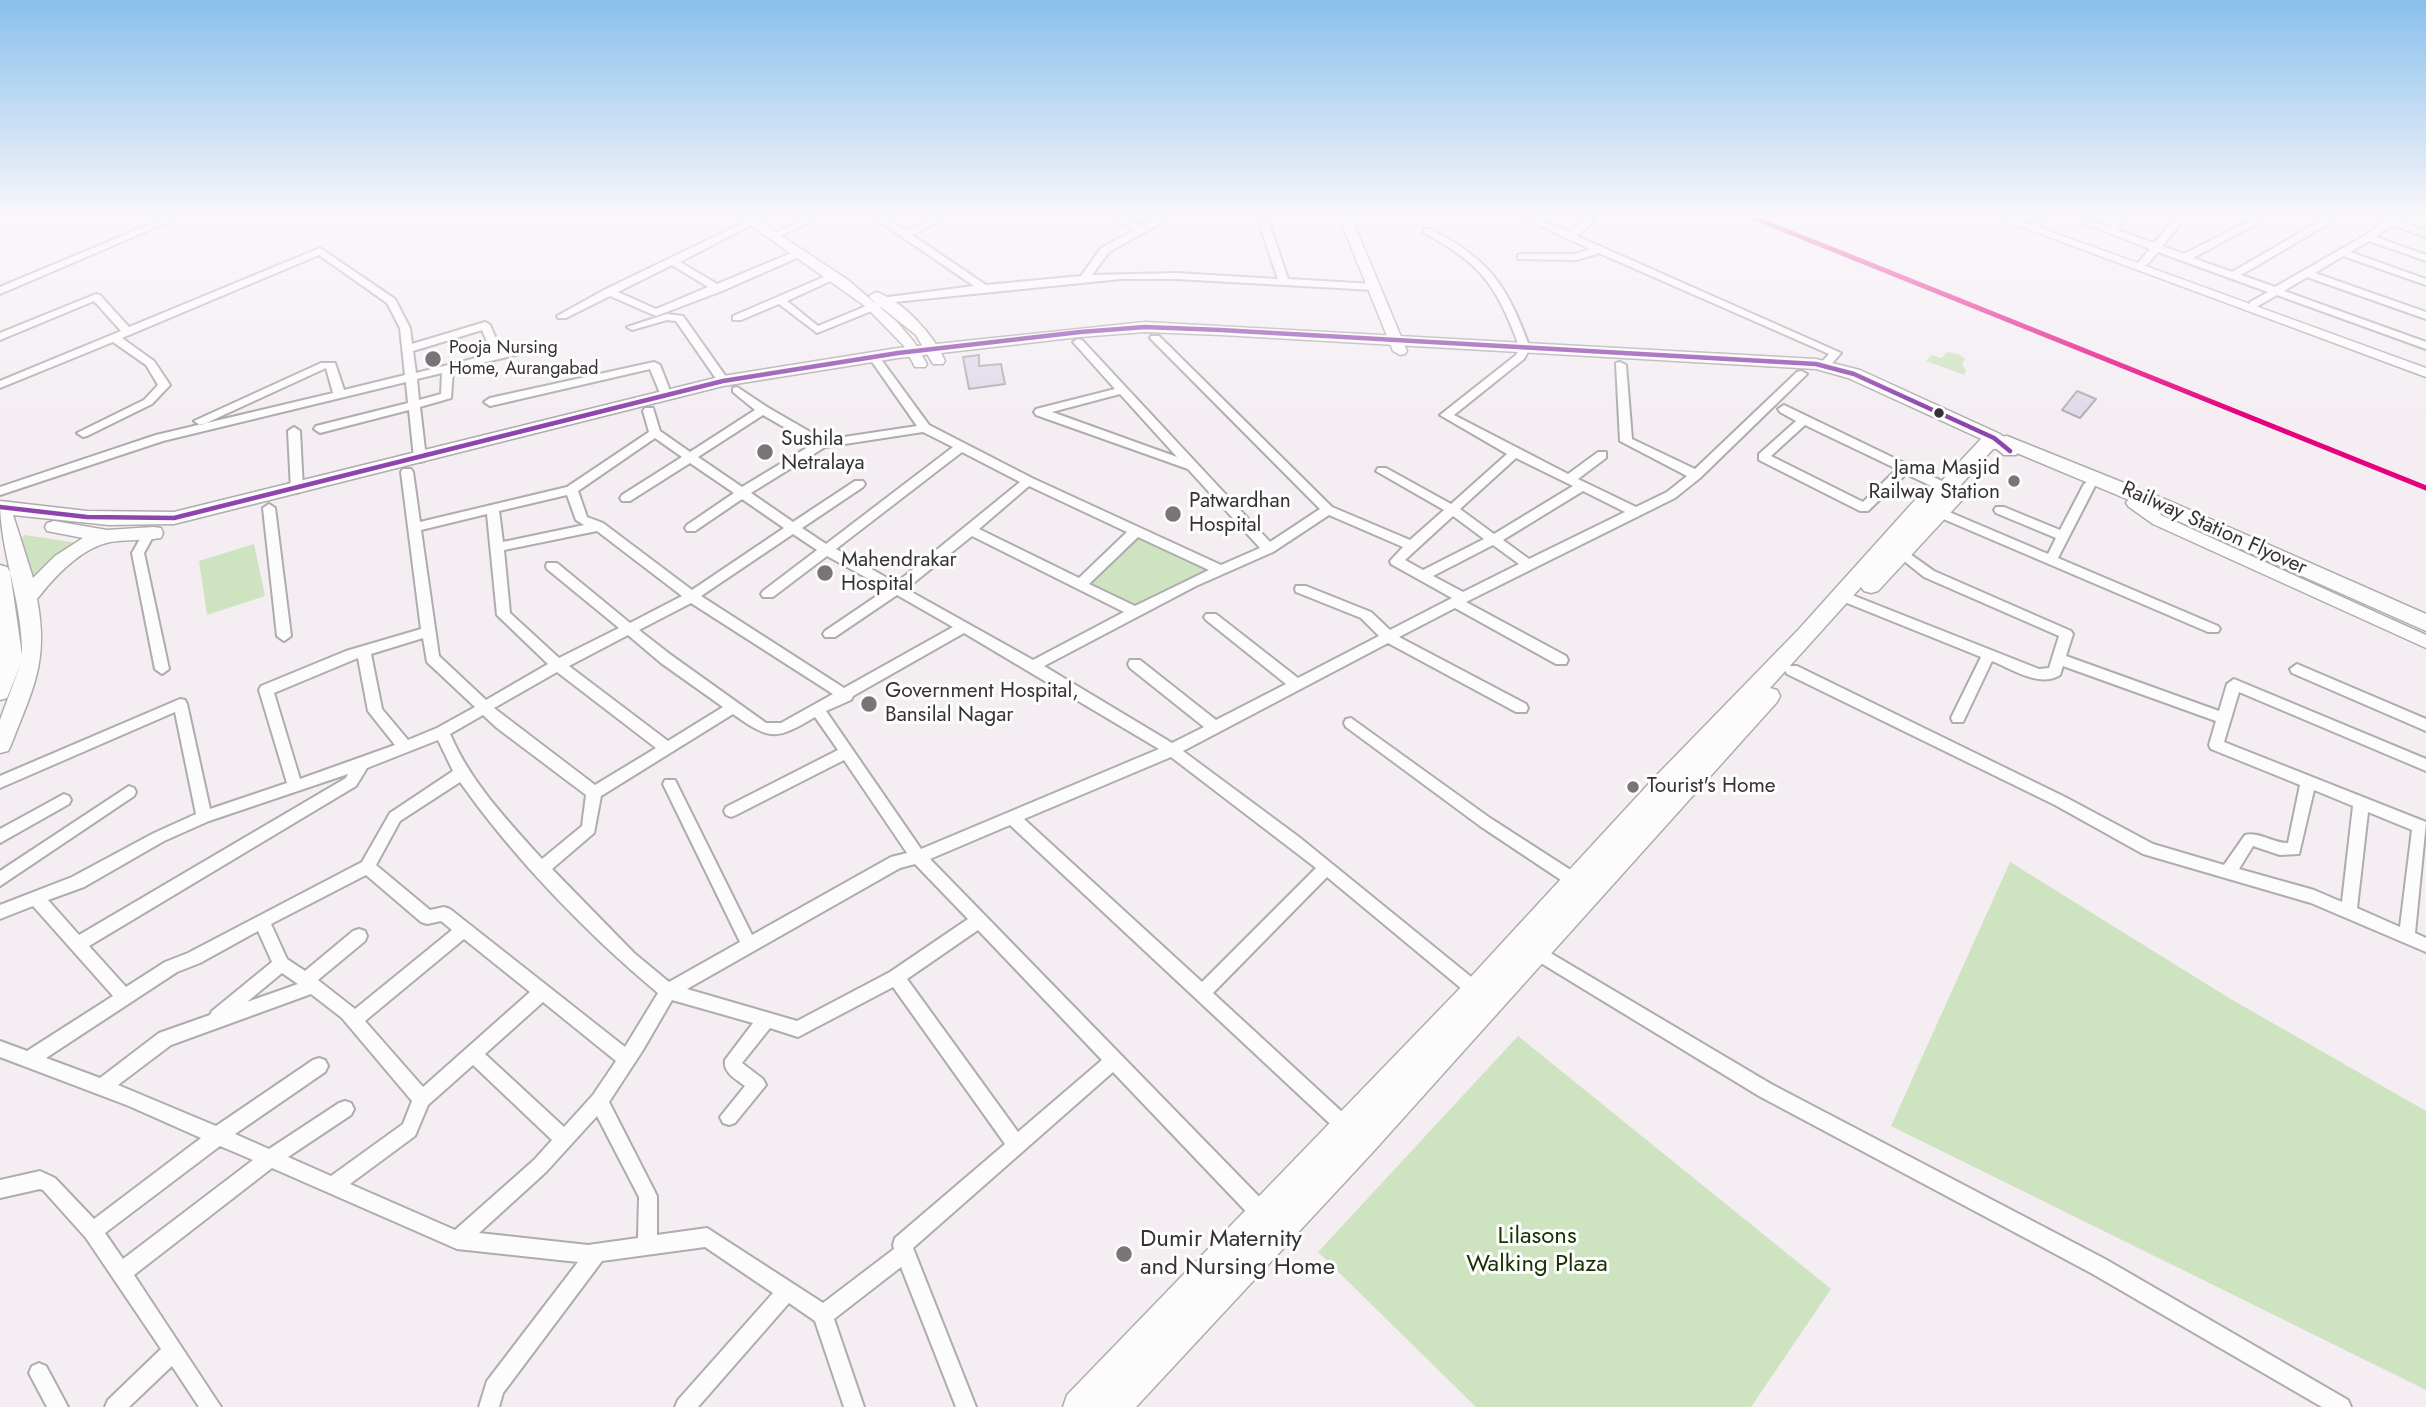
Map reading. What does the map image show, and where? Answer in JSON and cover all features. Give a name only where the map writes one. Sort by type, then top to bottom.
[{"type":"main road","points":[[27,598],[41,579],[67,556],[89,542],[107,536],[149,533],[269,508],[420,458],[666,396],[918,357],[1145,327],[1523,353],[1830,359],[1999,446]]},
{"type":"main road","points":[[936,355],[1155,338],[1398,346]]},
{"type":"main road","points":[[1523,353],[1620,365],[1801,374],[1828,378],[1857,387],[1999,446]]},
{"type":"main road","points":[[2,514],[133,521],[187,515],[297,489],[407,472],[649,411],[730,385]]},
{"type":"main road","points":[[1079,1407],[1272,1225],[1347,1128],[1484,997],[1537,952],[1604,864],[1936,502],[1999,446]]},
{"type":"main road","name":"Railway Station Flyover","points":[[1999,446],[2134,503],[2167,513],[2426,623]]},
{"type":"main road","name":"Railway Station Flyover","points":[[1999,446],[2017,446],[2426,631]]},
{"type":"main road","points":[[2,514],[107,536]]},
{"type":"main road","points":[[0,746],[31,666],[34,642],[27,598],[2,514]]},
{"type":"main road","points":[[0,572],[3,613],[12,659],[1,685]]},
{"type":"main road","points":[[1715,743],[1792,670],[1849,599]]},
{"type":"main road","points":[[1114,1407],[1272,1225],[1484,997],[1575,881],[1604,864]]},
{"type":"street","points":[[0,292],[22,283]]},
{"type":"street","points":[[0,385],[245,283]]},
{"type":"street","points":[[365,283],[391,301],[405,328],[420,458]]},
{"type":"street","points":[[562,316],[627,283]]},
{"type":"street","points":[[708,283],[719,289]]},
{"type":"street","points":[[608,292],[656,313],[733,283]]},
{"type":"street","points":[[737,318],[818,283]]},
{"type":"street","points":[[843,283],[923,334],[936,355]]},
{"type":"street","points":[[855,283],[877,304],[918,357]]},
{"type":"street","points":[[976,283],[984,288]]},
{"type":"street","points":[[780,300],[817,330],[877,304],[1038,283]]},
{"type":"street","points":[[1294,283],[1374,288]]},
{"type":"street","points":[[1372,283],[1398,346]]},
{"type":"street","points":[[1494,283],[1510,311],[1523,353],[1446,415],[1515,453],[1635,512]]},
{"type":"street","points":[[1670,283],[1830,359]]},
{"type":"street","points":[[2180,283],[2426,373]]},
{"type":"street","points":[[2196,283],[2426,368]]},
{"type":"street","points":[[2250,283],[2426,345]]},
{"type":"street","points":[[2254,304],[2293,283]]},
{"type":"street","points":[[2332,283],[2426,316]]},
{"type":"street","points":[[0,337],[96,297],[128,332]]},
{"type":"street","points":[[632,327],[667,317],[678,318],[730,385],[763,410],[822,444]]},
{"type":"street","points":[[407,349],[485,325],[498,356]]},
{"type":"street","points":[[83,433],[148,402],[164,385],[150,363],[115,338]]},
{"type":"street","points":[[1155,338],[1328,510],[1412,546],[1417,541]]},
{"type":"street","points":[[1078,342],[1269,549]]},
{"type":"street","points":[[2,514],[100,456],[168,436],[532,348]]},
{"type":"street","points":[[877,363],[925,428],[1028,481],[1220,570]]},
{"type":"street","points":[[168,436],[325,365],[331,365],[339,394]]},
{"type":"street","points":[[490,402],[654,365],[666,396]]},
{"type":"street","points":[[1620,365],[1626,441],[1696,475]]},
{"type":"street","points":[[320,429],[447,396],[448,368]]},
{"type":"street","points":[[457,1240],[540,1166],[599,1101],[668,991],[896,862],[918,857],[1172,750],[1528,564],[1671,495],[1696,475],[1801,374]]},
{"type":"street","points":[[1123,390],[1040,412],[1193,466]]},
{"type":"street","points":[[626,498],[763,410]]},
{"type":"street","points":[[1784,410],[1905,468],[1936,502],[2050,561],[2213,629]]},
{"type":"street","points":[[649,411],[655,433],[794,529],[1033,666],[1172,750],[1326,868],[1484,997]]},
{"type":"street","points":[[1804,420],[1763,457],[1864,508],[1905,468]]},
{"type":"street","points":[[691,528],[822,444],[925,428]]},
{"type":"street","points":[[294,431],[297,489]]},
{"type":"street","points":[[413,528],[571,490],[655,433]]},
{"type":"street","points":[[768,594],[961,447]]},
{"type":"street","points":[[1515,453],[1396,561],[1561,660]]},
{"type":"street","points":[[1569,480],[1602,455]]},
{"type":"street","points":[[1382,471],[1451,509],[1528,564]]},
{"type":"street","points":[[407,472],[432,657],[502,724],[594,793]]},
{"type":"street","points":[[962,537],[1028,481]]},
{"type":"street","points":[[0,912],[78,882],[159,837],[204,817],[362,763],[442,732],[558,665],[692,597],[859,484]]},
{"type":"street","points":[[2050,561],[2090,484]]},
{"type":"street","points":[[1423,576],[1493,540],[1582,486]]},
{"type":"street","points":[[571,490],[582,520],[599,526],[692,597],[846,696]]},
{"type":"street","points":[[2134,503],[2158,520],[2426,642]]},
{"type":"street","points":[[269,508],[284,636]]},
{"type":"street","points":[[493,509],[504,615],[558,665],[667,748]]},
{"type":"street","points":[[1033,666],[1135,612],[1269,549],[1328,510]]},
{"type":"street","points":[[2000,510],[2063,536]]},
{"type":"street","points":[[498,547],[599,526]]},
{"type":"street","points":[[830,634],[897,589],[971,530],[1135,612]]},
{"type":"street","points":[[1080,585],[1136,531]]},
{"type":"street","points":[[149,533],[138,553],[162,670]]},
{"type":"street","points":[[1849,599],[2038,674],[2049,675],[2055,671],[2067,636],[2064,633],[1929,575],[1895,549]]},
{"type":"street","points":[[552,566],[763,729],[783,729],[846,696],[964,627]]},
{"type":"street","points":[[1301,589],[1366,615],[1388,637],[1521,708]]},
{"type":"street","points":[[1211,617],[1297,685]]},
{"type":"street","points":[[295,786],[266,690],[364,651],[428,632]]},
{"type":"street","points":[[364,651],[375,711],[405,747]]},
{"type":"street","points":[[1958,718],[1988,656]]},
{"type":"street","points":[[2060,659],[2224,718]]},
{"type":"street","points":[[1135,664],[1215,727]]},
{"type":"street","points":[[1,685],[31,666]]},
{"type":"street","points":[[2297,669],[2426,725]]},
{"type":"street","points":[[1792,670],[2060,801],[2148,849],[2314,897],[2426,944]]},
{"type":"street","points":[[2407,936],[2423,828],[2216,744],[2234,684],[2426,765]]},
{"type":"street","points":[[0,782],[180,704],[204,817]]},
{"type":"street","points":[[594,793],[734,707]]},
{"type":"street","points":[[818,710],[918,857],[1272,1225]]},
{"type":"street","points":[[1351,723],[1485,822],[1575,881]]},
{"type":"street","points":[[442,732],[462,773],[487,808],[576,907],[668,991],[798,1029],[895,977],[979,920]]},
{"type":"street","points":[[732,811],[847,752]]},
{"type":"street","points":[[78,944],[351,782],[362,763]]},
{"type":"street","points":[[29,1060],[171,967],[194,958],[367,867],[395,817],[462,773]]},
{"type":"street","points":[[2229,871],[2250,839],[2280,849],[2294,849],[2308,783]]},
{"type":"street","points":[[670,784],[749,945]]},
{"type":"street","points":[[0,879],[129,792]]},
{"type":"street","points":[[542,868],[589,829],[594,793]]},
{"type":"street","points":[[0,837],[64,800]]},
{"type":"street","points":[[2349,911],[2361,805]]},
{"type":"street","points":[[1012,817],[1347,1128]]},
{"type":"street","points":[[367,867],[427,917],[444,914],[627,1059]]},
{"type":"street","points":[[1202,993],[1326,868]]},
{"type":"street","points":[[37,898],[125,997]]},
{"type":"street","points":[[262,921],[281,964],[310,983],[354,1020],[422,1099]]},
{"type":"street","points":[[354,1020],[464,930]]},
{"type":"street","points":[[102,1087],[165,1039],[310,983],[359,936]]},
{"type":"street","points":[[1537,952],[1765,1090],[2098,1266],[2341,1407]]},
{"type":"street","points":[[208,1024],[281,964]]},
{"type":"street","points":[[895,977],[1016,1145]]},
{"type":"street","points":[[334,1185],[409,1130],[422,1099],[542,992]]},
{"type":"street","points":[[729,1117],[757,1085],[733,1066],[734,1060],[766,1020]]},
{"type":"street","points":[[0,1049],[219,1135],[457,1240],[597,1253],[707,1237],[822,1315],[854,1407]]},
{"type":"street","points":[[473,1054],[564,1139]]},
{"type":"street","points":[[966,1407],[902,1245],[1114,1060]]},
{"type":"street","points":[[93,1231],[219,1135],[319,1066]]},
{"type":"street","points":[[599,1101],[648,1196],[647,1245]]},
{"type":"street","points":[[121,1273],[271,1157],[345,1108]]},
{"type":"street","points":[[0,1189],[40,1180],[48,1184],[93,1231],[211,1407]]},
{"type":"street","points":[[489,1407],[494,1388],[597,1253]]},
{"type":"street","points":[[822,1315],[905,1253]]},
{"type":"street","points":[[685,1407],[788,1291]]},
{"type":"street","points":[[115,1407],[173,1350]]},
{"type":"street","points":[[39,1373],[58,1407]]},
{"type":"green space","points":[[1948,352],[1965,359],[1962,365],[1966,370],[1964,375],[1926,361],[1932,355],[1941,358]]},
{"type":"green space","points":[[25,535],[78,543],[33,579],[21,538]]},
{"type":"green space","points":[[1138,535],[1208,570],[1135,608],[1088,585]]},
{"type":"green space","points":[[254,544],[265,596],[207,615],[199,561]]},
{"type":"green space","points":[[2010,862],[2229,998],[2426,1111],[2426,1390],[1891,1126]]},
{"type":"green space","name":"Lilasons Walking Plaza","points":[[1518,1036],[1831,1289],[1751,1407],[1476,1407],[1318,1252]]},
{"type":"building","points":[[979,355],[979,366],[1001,364],[1005,384],[969,389],[963,357]]},
{"type":"building","points":[[2077,391],[2096,399],[2080,418],[2062,410]]},
{"type":"transit line","points":[[1915,283],[2426,488]]},
{"type":"transit line","points":[[0,507],[87,517],[174,518],[723,381],[898,353],[1145,327],[1816,364],[1854,374],[1994,438],[2010,451]]},
{"type":"place","name":"Pooja Nursing Home, Aurangabad","points":[[433,359]]},
{"type":"place","name":"Sushila Netralaya","points":[[765,452]]},
{"type":"place","name":"Jama Masjid Railway Station","points":[[2014,481]]},
{"type":"place","name":"Patwardhan Hospital","points":[[1173,514]]},
{"type":"place","name":"Mahendrakar Hospital","points":[[825,573]]},
{"type":"place","name":"Government Hospital, Bansilal Nagar","points":[[869,704]]},
{"type":"place","name":"Tourist's Home","points":[[1633,787]]},
{"type":"place","name":"Dumir Maternity and Nursing Home","points":[[1124,1254]]}]
